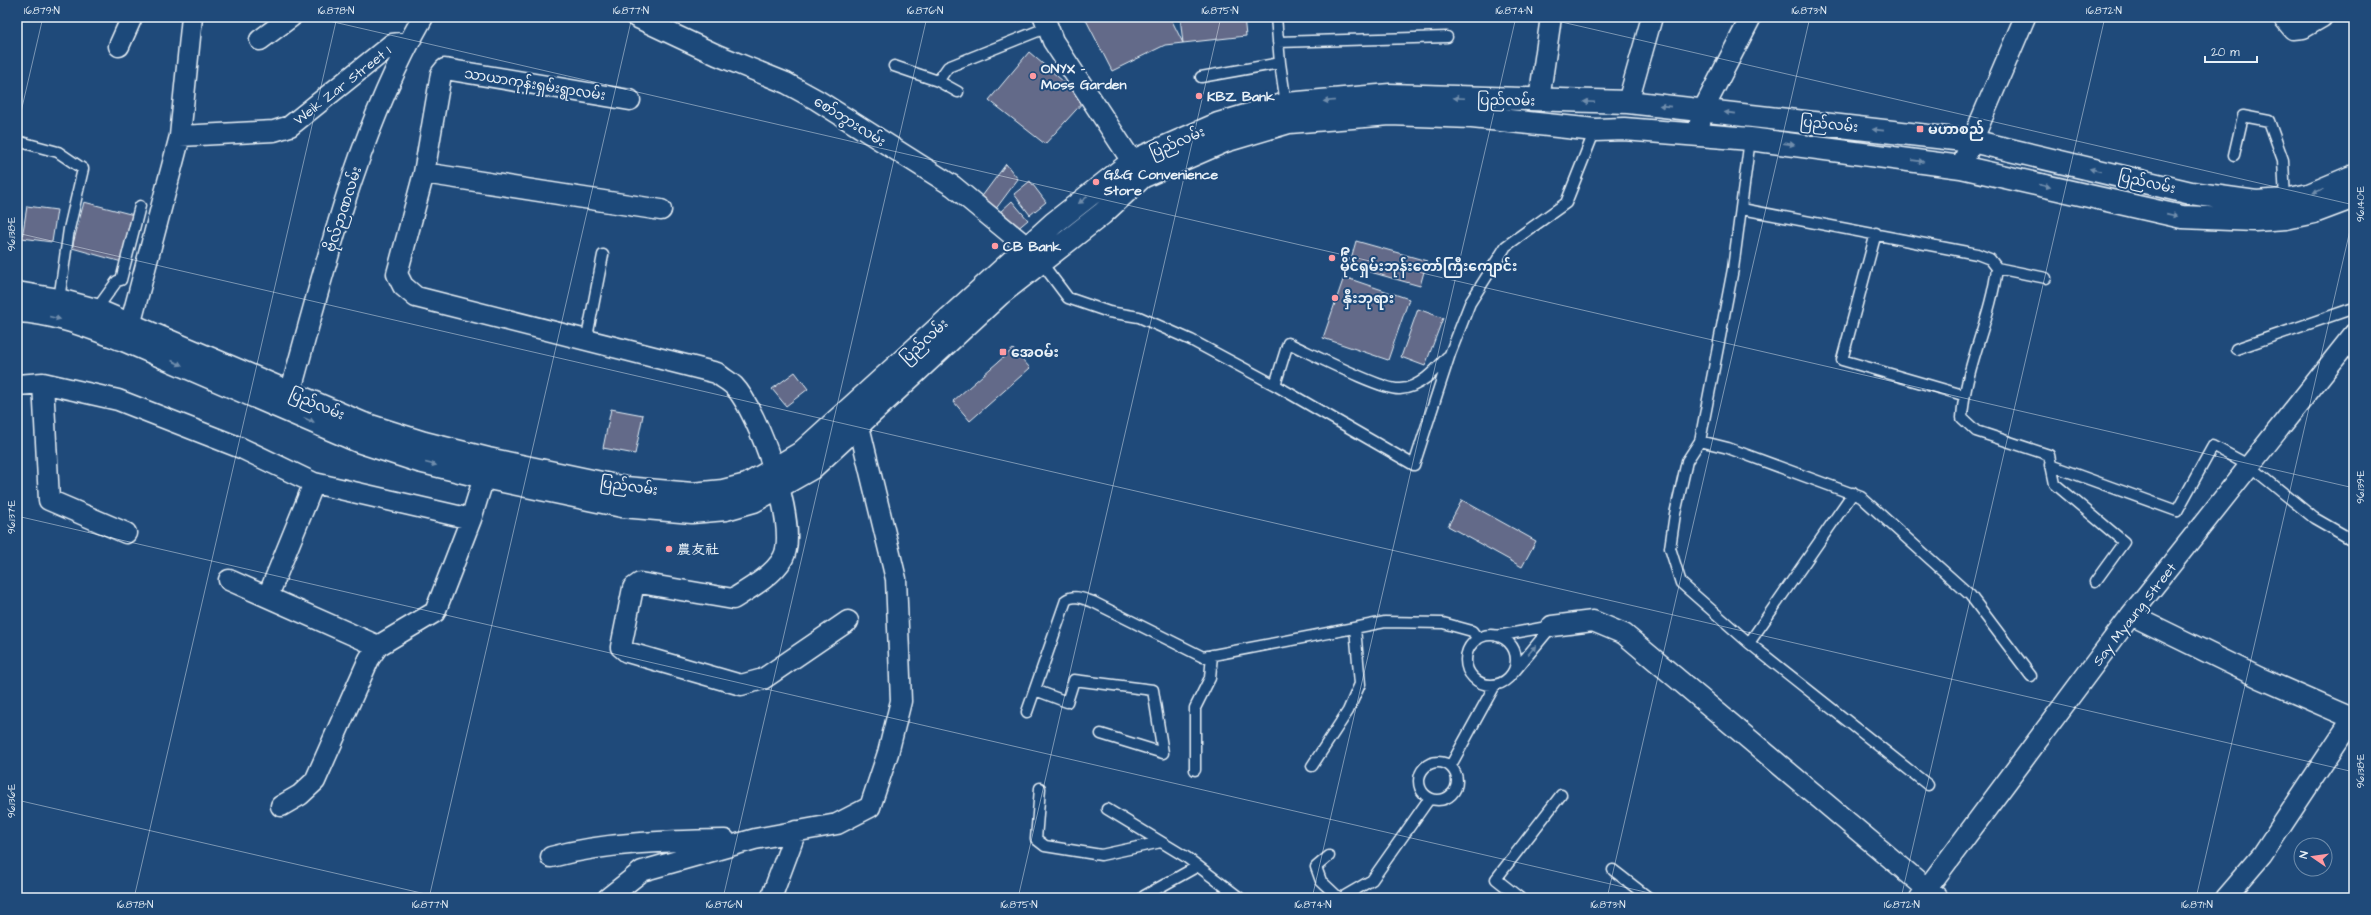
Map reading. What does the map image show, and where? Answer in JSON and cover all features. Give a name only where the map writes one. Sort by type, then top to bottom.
[{"type":"highway","name":"ပြည်လမ်း","points":[[288,401],[424,443],[488,460],[625,488],[692,494],[723,491],[812,468],[853,419],[1000,294],[1034,255],[1102,214],[1138,169],[1218,124],[1286,104],[1390,95],[1628,102],[1972,141],[2191,193],[2256,202],[2285,200],[2309,195],[2354,176]]},
{"type":"highway","name":"ပြည်လမ်း","points":[[1138,169],[1289,122],[1390,114],[1472,117],[1595,130],[1624,129],[1750,139],[1961,167],[2182,217],[2256,220],[2286,218],[2314,212],[2354,197]]},
{"type":"highway","name":"ပြည်လမ်း","points":[[17,293],[59,300],[96,310],[128,332],[288,401],[358,441],[419,461],[484,477],[622,506],[692,512],[726,509],[754,501],[777,478]]},
{"type":"highway","name":"ပြည်လမ်း","points":[[17,311],[53,316],[128,332]]},
{"type":"street","points":[[119,46],[132,17]]},
{"type":"street","points":[[128,332],[180,136],[192,17]]},
{"type":"street","points":[[260,40],[291,17]]},
{"type":"street","name":"ဗိုလ်ဉာဏလမ်း","points":[[288,401],[340,215],[369,132],[409,42],[423,17]]},
{"type":"street","name":"စော်ဘွားလမ်း","points":[[636,17],[718,55],[786,83],[817,100],[954,186],[1034,255]]},
{"type":"street","points":[[1539,100],[1551,17]]},
{"type":"street","points":[[1628,102],[1652,17]]},
{"type":"street","points":[[1697,135],[1703,110],[1751,17]]},
{"type":"street","points":[[1961,167],[2025,17]]},
{"type":"street","points":[[2284,17],[2293,29],[2303,28],[2322,17]]},
{"type":"street","points":[[1046,22],[1053,41],[1138,169]]},
{"type":"street","name":"Weik Zar Street 1","points":[[180,136],[274,131],[290,126],[392,44],[409,42]]},
{"type":"street","name":"သာယာကုန်းရှမ်းရွာလမ်း","points":[[424,173],[441,74],[445,69],[630,100]]},
{"type":"street","points":[[661,210],[424,173],[397,274],[403,286],[416,297],[586,342],[717,373],[734,387],[755,421],[777,478],[788,539],[783,559],[760,582],[733,599],[640,583],[633,588],[622,647],[627,652],[742,685],[763,679],[848,622]]},
{"type":"street","name":"Say Myaung Street","points":[[1928,895],[2131,615],[2354,334]]},
{"type":"street","points":[[43,383],[49,500],[126,533]]},
{"type":"street","points":[[17,385],[43,383],[118,400],[241,448],[314,483],[471,519]]},
{"type":"street","points":[[608,898],[642,871],[755,839],[837,824],[870,807],[888,753],[901,701],[896,579],[853,419]]},
{"type":"street","points":[[281,806],[300,795],[315,781],[369,659],[378,646],[435,612],[471,519],[484,477]]},
{"type":"street","points":[[268,596],[314,483]]},
{"type":"street","points":[[229,580],[378,646]]},
{"type":"street","points":[[2131,615],[2260,678],[2353,718],[2262,855],[2225,898]]},
{"type":"street","points":[[1552,626],[1593,621],[1624,634],[1928,895]]},
{"type":"street","points":[[771,898],[796,831]]},
{"type":"street","points":[[552,857],[571,852],[661,842],[755,839]]},
{"type":"lane","points":[[1276,17],[1280,64],[1286,104]]},
{"type":"lane","points":[[938,81],[948,67],[1046,22]]},
{"type":"lane","points":[[1278,42],[1447,37]]},
{"type":"lane","points":[[1201,77],[1280,64]]},
{"type":"lane","points":[[894,66],[938,81],[958,92]]},
{"type":"lane","points":[[2234,155],[2243,116],[2269,121],[2283,160],[2285,200]]},
{"type":"lane","points":[[1034,255],[1068,298],[1109,312],[1139,317],[1191,340],[1275,384],[1414,465],[1450,354],[1470,303],[1506,246],[1566,203],[1595,130]]},
{"type":"lane","points":[[1750,139],[1733,270],[1700,441],[1687,461],[1675,514],[1670,548],[1681,583],[1749,643],[1928,785]]},
{"type":"lane","points":[[17,140],[58,152],[83,169],[69,229],[59,300]]},
{"type":"lane","points":[[96,310],[117,282],[121,280],[140,206]]},
{"type":"lane","points":[[1742,209],[1876,233],[1978,254],[1990,260],[1997,268],[2046,278]]},
{"type":"lane","points":[[1876,233],[1842,360],[1963,396]]},
{"type":"lane","points":[[586,342],[603,255]]},
{"type":"lane","points":[[1997,268],[1995,289],[1963,396],[1962,418],[1976,431],[2049,456],[2055,484],[2124,542],[2095,582]]},
{"type":"lane","points":[[2236,350],[2354,308]]},
{"type":"lane","points":[[1275,384],[1288,343],[1373,382],[1399,390],[1417,384],[1434,372],[1450,354]]},
{"type":"lane","points":[[1700,441],[1728,448],[1861,497],[1970,595],[2031,676]]},
{"type":"lane","points":[[2050,465],[2177,511],[2213,446],[2250,466],[2314,518],[2354,541]]},
{"type":"lane","points":[[1749,643],[1853,493]]},
{"type":"lane","points":[[1027,712],[1066,600],[1069,598],[1077,597],[1093,602],[1203,657],[1385,622],[1443,623],[1472,631],[1478,639]]},
{"type":"lane","points":[[1552,626],[1512,675],[1504,682],[1495,685],[1486,685],[1477,681],[1468,669],[1467,655],[1471,646],[1478,639],[1487,636],[1497,636],[1552,626]]},
{"type":"lane","points":[[1312,766],[1348,711],[1360,684],[1355,628]]},
{"type":"lane","points":[[1497,636],[1506,640],[1514,652],[1516,666],[1512,675]]},
{"type":"lane","points":[[1195,770],[1195,708],[1210,678],[1212,655]]},
{"type":"lane","points":[[1035,690],[1067,702],[1074,680],[1152,690],[1163,753],[1101,734]]},
{"type":"lane","points":[[1450,765],[1495,685]]},
{"type":"lane","points":[[1435,761],[1450,765],[1458,778],[1456,792],[1444,801],[1429,799],[1419,786],[1421,770],[1435,761]]},
{"type":"lane","points":[[1040,788],[1036,839],[1038,843],[1045,846],[1101,855],[1161,842]]},
{"type":"lane","points":[[1520,898],[1496,879],[1561,795]]},
{"type":"lane","points":[[1329,856],[1316,868],[1321,881],[1340,898],[1372,880],[1429,799]]},
{"type":"lane","points":[[1108,809],[1198,866],[1240,898]]},
{"type":"lane","points":[[1144,896],[1198,866]]},
{"type":"lane","points":[[1613,870],[1649,898]]},
{"type":"building","points":[[1092,17],[1170,17],[1183,43],[1165,45],[1112,71],[1086,20]]},
{"type":"building","points":[[1180,17],[1244,17],[1246,36],[1183,43]]},
{"type":"building","name":"ONYX - Moss Garden","points":[[1029,52],[1085,100],[1045,144],[989,100]]},
{"type":"building","points":[[1006,164],[1018,179],[995,210],[980,199]]},
{"type":"building","points":[[1030,181],[1046,202],[1030,215],[1014,194]]},
{"type":"building","points":[[1012,201],[1028,220],[1016,230],[1000,212]]},
{"type":"building","points":[[84,202],[134,215],[122,262],[72,248]]},
{"type":"building","points":[[27,206],[57,210],[52,242],[22,238]]},
{"type":"building","points":[[1356,241],[1427,261],[1420,286],[1349,266]]},
{"type":"building","points":[[1344,277],[1409,299],[1388,360],[1323,338]]},
{"type":"building","points":[[1418,309],[1443,318],[1425,366],[1401,357]]},
{"type":"building","points":[[1013,349],[1030,368],[970,421],[953,401]]},
{"type":"building","points":[[795,372],[808,389],[786,406],[772,389]]},
{"type":"building","points":[[611,409],[643,415],[635,454],[603,448]]},
{"type":"building","points":[[1462,500],[1536,541],[1522,567],[1448,526]]},
{"type":"place","name":"ONYX - Moss Garden","points":[[1033,76]]},
{"type":"place","name":"KBZ Bank","points":[[1199,96]]},
{"type":"place","name":"မဟာစည်","points":[[1920,129]]},
{"type":"place","name":"G&G Convenience Store","points":[[1096,182]]},
{"type":"place","name":"CB Bank","points":[[995,246]]},
{"type":"place","name":"၉ မိုင်ရှမ်းဘုန်းတော်ကြီးကျောင်း","points":[[1332,258]]},
{"type":"place","name":"နှီးဘုရား","points":[[1335,298]]},
{"type":"place","name":"အေဝမ်း","points":[[1003,352]]},
{"type":"place","name":"農友社","points":[[669,549]]}]
